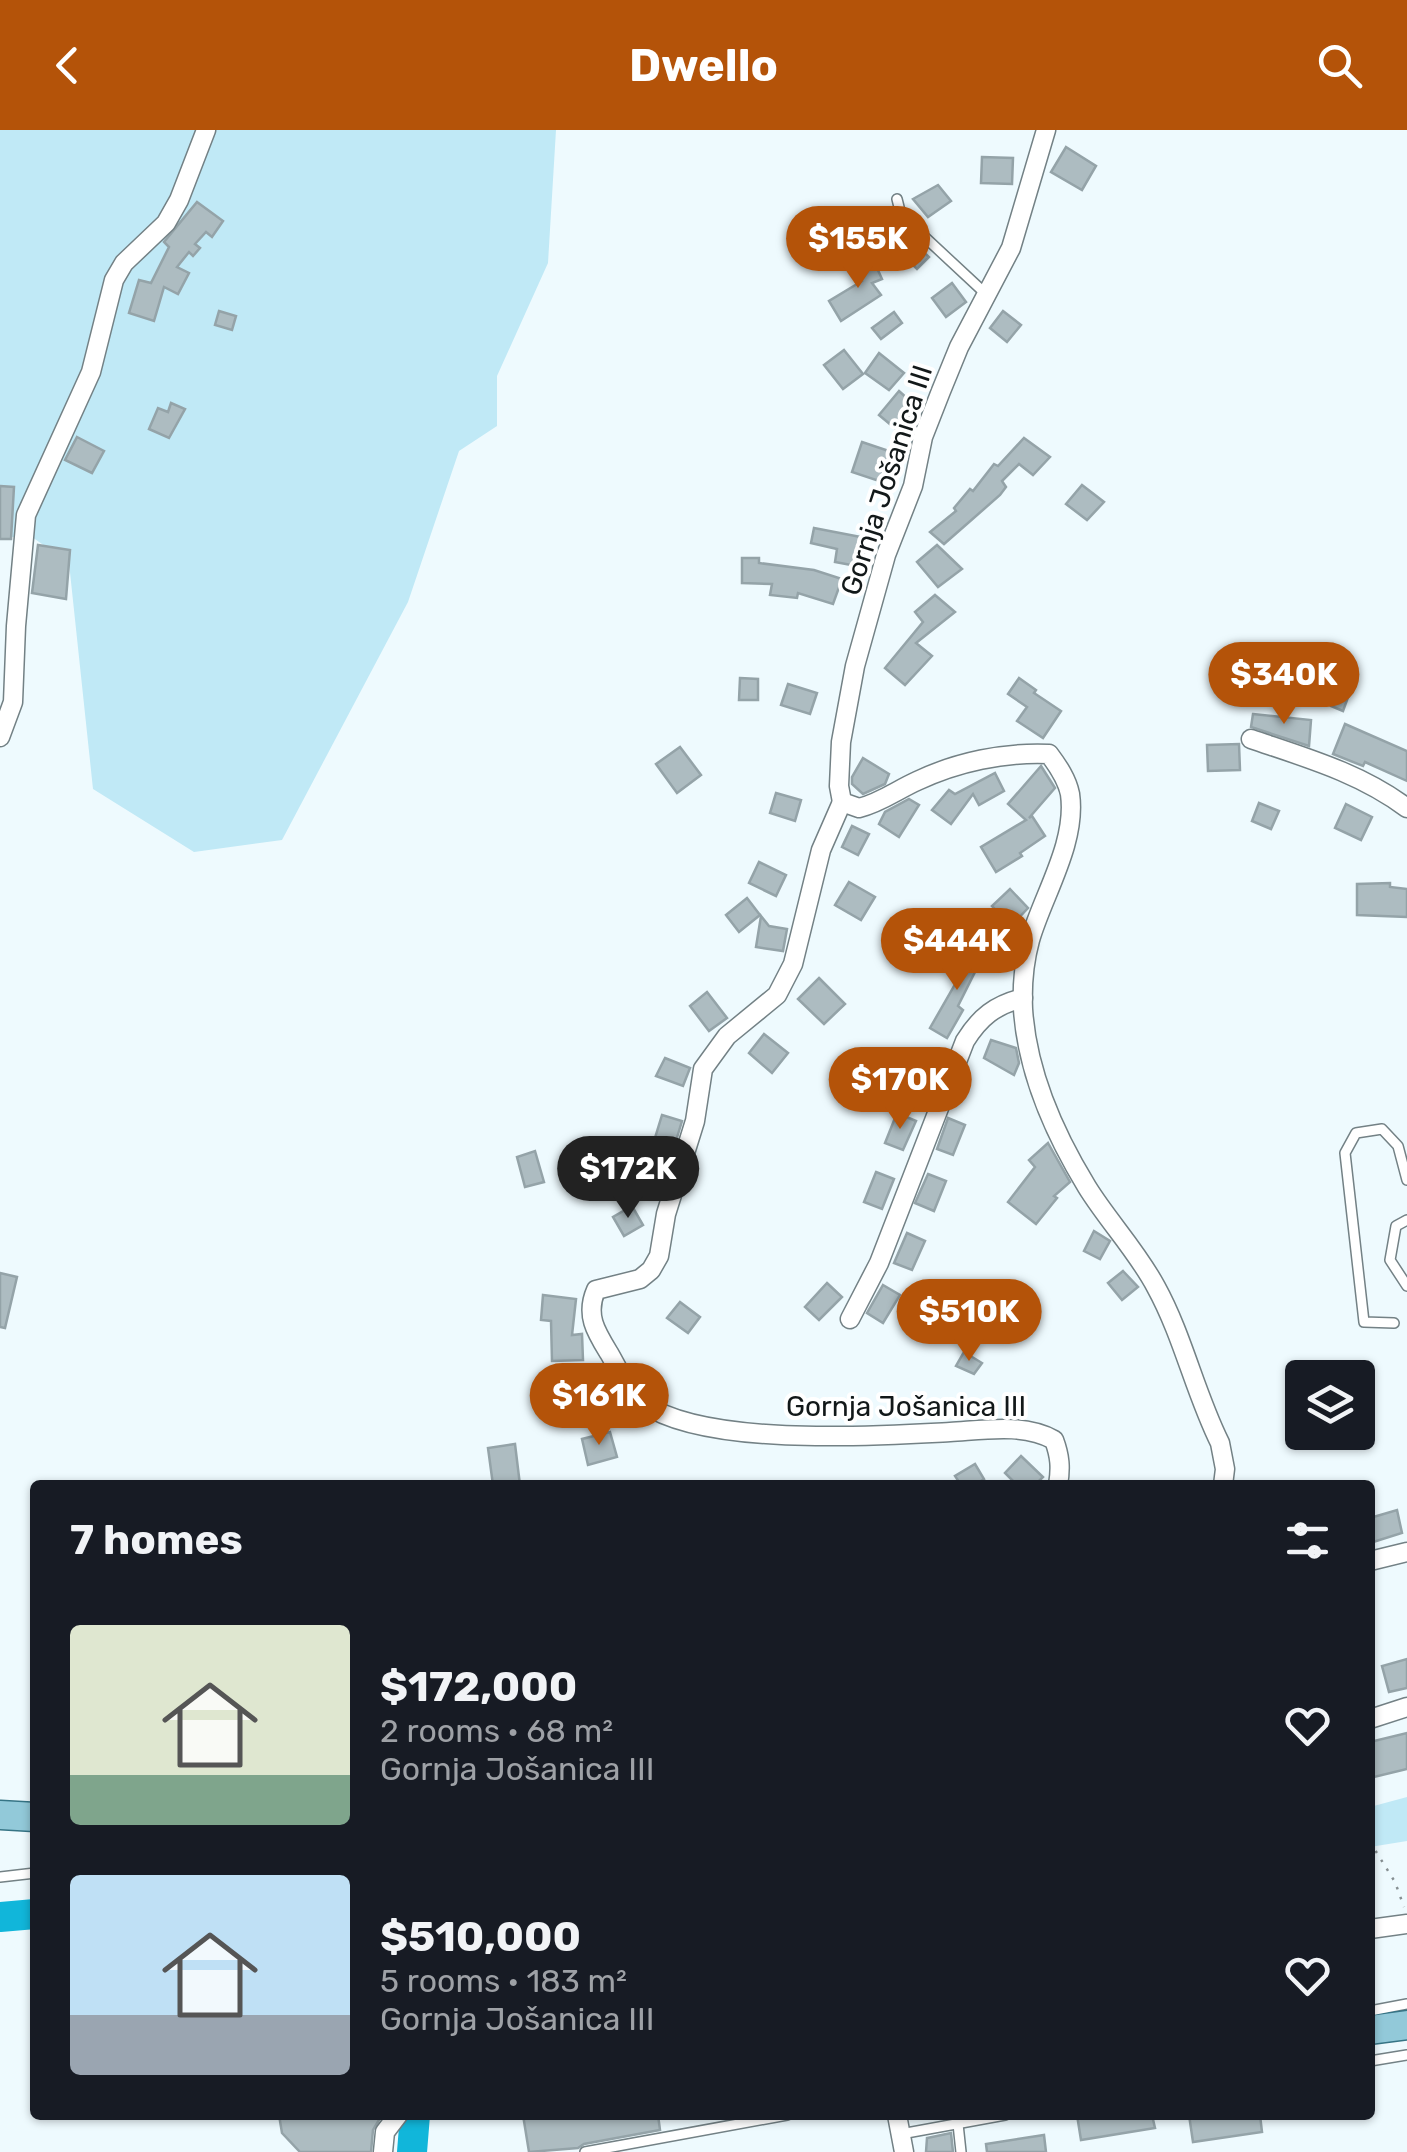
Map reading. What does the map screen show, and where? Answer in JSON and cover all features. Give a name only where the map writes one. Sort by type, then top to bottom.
[{"type":"main road","points":[[0,1814],[30,1817]]},
{"type":"main road","points":[[1375,2029],[1407,2024]]},
{"type":"street","points":[[0,738],[13,702],[26,515],[90,372],[114,280],[124,264],[166,223],[206,130]]},
{"type":"street","name":"Gornja Jošanica III","points":[[1046,130],[1011,248],[941,391],[923,437],[913,486],[886,555],[856,666],[841,742],[842,802],[820,850],[793,964],[777,996],[726,1036],[703,1070],[695,1121],[666,1214],[659,1256],[651,1270],[640,1279],[596,1290],[590,1312],[594,1327],[630,1391],[646,1405],[690,1422],[783,1436],[1041,1432],[1054,1440],[1058,1449],[1058,1480]]},
{"type":"street","points":[[1252,739],[1339,768],[1379,787],[1407,808]]},
{"type":"street","points":[[842,802],[859,808],[872,805],[920,779],[981,760],[1023,753],[1049,754],[1062,772],[1070,792],[1070,815],[1064,844],[1029,944],[1023,998],[1030,1051],[1043,1102],[1088,1188],[1131,1245],[1158,1290],[1220,1443],[1224,1480]]},
{"type":"street","points":[[850,1319],[879,1263],[965,1041],[993,1008],[1023,998]]},
{"type":"street","points":[[1375,1560],[1407,1552]]},
{"type":"street","points":[[1375,1717],[1407,1707]]},
{"type":"street","points":[[1375,1928],[1407,1924]]},
{"type":"street","points":[[383,2152],[385,2132],[394,2120]]},
{"type":"lane","points":[[897,198],[901,215],[987,295]]},
{"type":"lane","points":[[1394,1323],[1364,1322],[1345,1154],[1356,1132],[1382,1129],[1398,1146],[1407,1180]]},
{"type":"lane","points":[[1407,1220],[1396,1226],[1390,1260],[1407,1286]]},
{"type":"lane","points":[[0,1877],[30,1874]]},
{"type":"lane","points":[[1375,2010],[1407,2004]]},
{"type":"lane","points":[[1375,2060],[1407,2055]]},
{"type":"lane","points":[[585,2152],[761,2120]]},
{"type":"lane","points":[[901,2134],[979,2120]]},
{"type":"lane","points":[[958,2124],[961,2152]]},
{"type":"path","points":[[1375,1850],[1396,1882],[1407,1916]]},
{"type":"shaded area","points":[[0,130],[556,130],[548,263],[497,376],[497,426],[459,451],[408,602],[282,840],[194,852],[93,789],[69,563],[32,537],[0,537]]},
{"type":"shaded area","points":[[1407,1797],[1407,1841],[1375,1846],[1375,1806]]},
{"type":"building","points":[[1066,147],[1096,166],[1082,190],[1051,172]]},
{"type":"building","points":[[982,157],[1013,158],[1012,184],[981,183]]},
{"type":"building","points":[[938,185],[951,201],[928,217],[913,199]]},
{"type":"building","points":[[197,202],[223,221],[212,237],[206,232],[195,244],[200,248],[193,256],[189,252],[177,267],[189,273],[178,294],[164,287],[154,321],[129,313],[139,280],[151,283],[169,247],[164,242]]},
{"type":"building","points":[[909,239],[929,257],[917,269],[898,250]]},
{"type":"building","points":[[872,257],[882,279],[872,283],[881,295],[841,321],[829,301],[862,281],[855,264]]},
{"type":"building","points":[[952,283],[966,302],[946,317],[932,298]]},
{"type":"building","points":[[219,311],[236,316],[232,330],[215,325]]},
{"type":"building","points":[[1003,311],[1021,325],[1007,342],[990,328]]},
{"type":"building","points":[[894,312],[902,323],[881,339],[872,328]]},
{"type":"building","points":[[844,350],[863,374],[843,389],[824,365]]},
{"type":"building","points":[[879,353],[904,373],[889,390],[865,373]]},
{"type":"building","points":[[899,391],[917,407],[897,430],[879,415]]},
{"type":"building","points":[[171,403],[185,409],[169,438],[149,429],[158,408],[168,412]]},
{"type":"building","points":[[77,437],[104,451],[92,473],[65,460]]},
{"type":"building","points":[[1024,438],[1050,457],[1033,475],[1019,464],[1002,481],[1006,487],[1000,495],[944,544],[930,532],[956,511],[954,508],[970,489],[973,491],[994,464],[998,466]]},
{"type":"building","points":[[862,442],[892,452],[882,482],[852,472]]},
{"type":"building","points":[[1082,485],[1104,502],[1087,520],[1066,504]]},
{"type":"building","points":[[0,486],[14,487],[11,539],[0,539]]},
{"type":"building","points":[[814,528],[866,538],[862,567],[835,562],[837,549],[811,543]]},
{"type":"building","points":[[38,545],[70,550],[66,599],[32,593]]},
{"type":"building","points":[[937,545],[962,569],[938,587],[917,562]]},
{"type":"building","points":[[742,558],[759,558],[759,563],[814,570],[842,579],[833,604],[798,593],[797,598],[770,595],[772,584],[742,583]]},
{"type":"building","points":[[935,595],[955,612],[916,643],[932,656],[905,685],[885,668],[923,622],[915,612]]},
{"type":"building","points":[[740,678],[758,679],[758,700],[739,700]]},
{"type":"building","points":[[1019,678],[1061,711],[1043,738],[1017,721],[1027,707],[1008,694]]},
{"type":"building","points":[[788,684],[817,693],[810,714],[781,705]]},
{"type":"building","points":[[1338,684],[1351,689],[1343,711],[1331,706]]},
{"type":"building","points":[[1253,714],[1311,720],[1309,746],[1251,727]]},
{"type":"building","points":[[1345,724],[1407,751],[1407,781],[1365,762],[1363,766],[1333,754]]},
{"type":"building","points":[[1239,744],[1240,770],[1208,771],[1207,745]]},
{"type":"building","points":[[680,747],[701,775],[677,793],[656,764]]},
{"type":"building","points":[[863,758],[889,774],[885,784],[863,794],[852,784],[852,777]]},
{"type":"building","points":[[1041,766],[1055,788],[1029,818],[1032,816],[1045,836],[996,872],[981,847],[1026,820],[1008,804]]},
{"type":"building","points":[[995,773],[1004,791],[979,805],[973,794],[951,824],[932,810],[949,790],[955,794]]},
{"type":"building","points":[[776,793],[801,800],[795,821],[770,813]]},
{"type":"building","points":[[909,799],[919,805],[899,837],[879,824],[885,812]]},
{"type":"building","points":[[1259,803],[1279,811],[1271,829],[1252,821]]},
{"type":"building","points":[[1346,804],[1372,817],[1361,840],[1335,828]]},
{"type":"building","points":[[852,826],[869,834],[858,855],[842,847]]},
{"type":"building","points":[[759,862],[786,875],[776,896],[749,883]]},
{"type":"building","points":[[849,882],[875,897],[861,920],[835,905]]},
{"type":"building","points":[[1390,883],[1390,887],[1407,889],[1407,917],[1357,915],[1357,884]]},
{"type":"building","points":[[1010,889],[1028,908],[1011,926],[992,906]]},
{"type":"building","points":[[747,898],[760,915],[739,932],[726,915]]},
{"type":"building","points":[[761,916],[769,926],[787,929],[783,951],[756,947]]},
{"type":"building","points":[[966,947],[983,956],[958,1006],[963,1010],[947,1038],[930,1028],[958,979],[951,976]]},
{"type":"building","points":[[819,978],[845,1004],[824,1024],[798,999]]},
{"type":"building","points":[[707,992],[727,1018],[709,1031],[690,1006]]},
{"type":"building","points":[[764,1034],[788,1053],[772,1073],[749,1053]]},
{"type":"building","points":[[991,1040],[1016,1048],[1019,1063],[1014,1075],[984,1058]]},
{"type":"building","points":[[922,1054],[940,1062],[928,1092],[909,1084]]},
{"type":"building","points":[[665,1058],[690,1068],[683,1086],[656,1076]]},
{"type":"building","points":[[897,1113],[916,1121],[903,1150],[885,1143]]},
{"type":"building","points":[[662,1115],[682,1121],[675,1144],[655,1138]]},
{"type":"building","points":[[948,1118],[965,1125],[953,1155],[937,1149]]},
{"type":"building","points":[[1048,1143],[1070,1182],[1054,1196],[1057,1198],[1036,1224],[1008,1202],[1035,1167],[1029,1160]]},
{"type":"building","points":[[535,1151],[544,1182],[525,1187],[517,1157]]},
{"type":"building","points":[[621,1152],[656,1157],[651,1193],[616,1187]]},
{"type":"building","points":[[876,1172],[894,1179],[882,1209],[864,1202]]},
{"type":"building","points":[[928,1174],[946,1181],[934,1211],[915,1203]]},
{"type":"building","points":[[632,1206],[643,1225],[624,1236],[613,1217]]},
{"type":"building","points":[[1094,1231],[1110,1241],[1100,1259],[1084,1251]]},
{"type":"building","points":[[907,1233],[925,1241],[912,1270],[894,1263]]},
{"type":"building","points":[[1123,1271],[1138,1287],[1122,1300],[1108,1283]]},
{"type":"building","points":[[0,1273],[17,1277],[5,1328],[0,1327]]},
{"type":"building","points":[[827,1283],[842,1297],[819,1320],[805,1307]]},
{"type":"building","points":[[883,1285],[900,1295],[883,1323],[867,1313]]},
{"type":"building","points":[[543,1295],[576,1299],[572,1335],[582,1334],[583,1360],[552,1361],[551,1321],[541,1320]]},
{"type":"building","points":[[680,1302],[700,1317],[688,1333],[667,1318]]},
{"type":"building","points":[[964,1352],[982,1363],[974,1374],[956,1366]]},
{"type":"building","points":[[592,1388],[593,1412],[566,1414],[565,1389]]},
{"type":"building","points":[[610,1432],[617,1457],[588,1465],[582,1439]]},
{"type":"building","points":[[515,1444],[519,1480],[492,1480],[488,1448]]},
{"type":"building","points":[[1021,1456],[1043,1477],[1012,1480],[1005,1473]]},
{"type":"building","points":[[975,1464],[984,1479],[958,1480],[955,1476]]},
{"type":"building","points":[[1397,1510],[1402,1533],[1375,1541],[1375,1517]]},
{"type":"building","points":[[1407,1659],[1407,1688],[1389,1692],[1382,1666]]},
{"type":"building","points":[[1407,1733],[1407,1769],[1375,1777],[1375,1741]]},
{"type":"building","points":[[280,2120],[379,2120],[373,2130],[371,2152],[300,2152],[282,2133]]},
{"type":"building","points":[[524,2120],[659,2120],[660,2130],[578,2148],[529,2152]]},
{"type":"building","points":[[1078,2120],[1153,2120],[1155,2128],[1081,2140]]},
{"type":"building","points":[[1190,2120],[1261,2120],[1262,2132],[1193,2142]]},
{"type":"building","points":[[951,2133],[953,2152],[926,2152],[927,2138]]},
{"type":"building","points":[[1044,2135],[1046,2152],[987,2152],[986,2144]]},
{"type":"waterway","points":[[0,1917],[30,1914]]},
{"type":"waterway","points":[[412,2152],[415,2120]]}]
